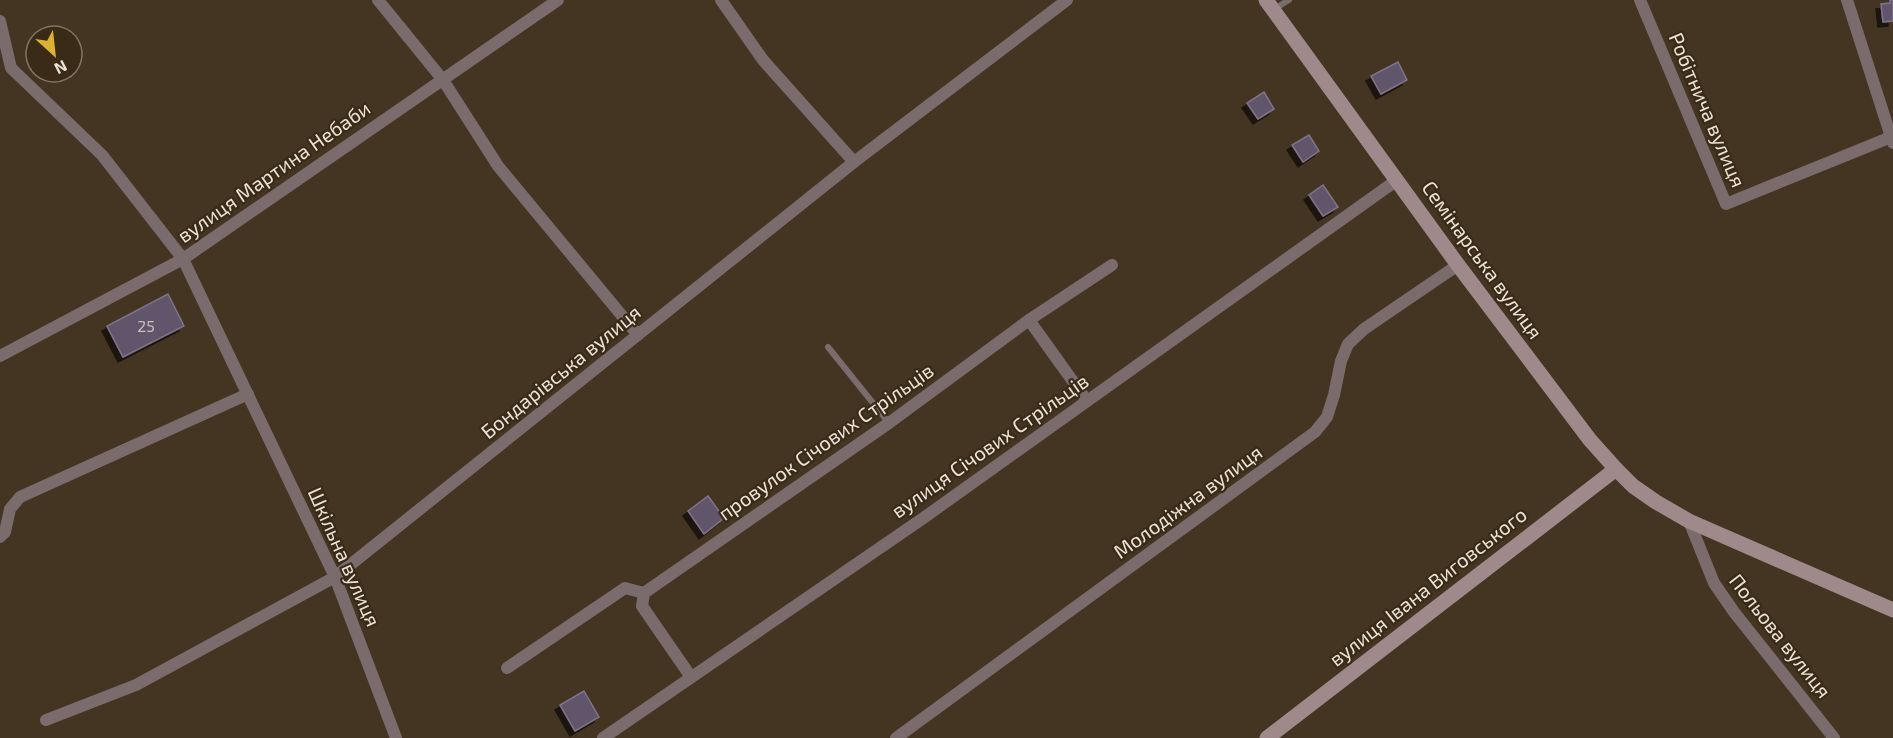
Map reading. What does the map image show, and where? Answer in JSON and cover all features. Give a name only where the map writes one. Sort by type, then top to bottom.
[{"type":"street","points":[[379,0],[443,80],[498,166],[638,335]]},
{"type":"street","name":"вулиця Мартина Небаби","points":[[0,356],[183,259],[558,0]]},
{"type":"street","points":[[721,0],[763,60],[854,162]]},
{"type":"street","name":"Бондарівська вулиця","points":[[46,720],[136,685],[335,577],[854,162],[1067,0]]},
{"type":"street","name":"Робітнича вулиця","points":[[1640,0],[1726,204],[1892,140]]},
{"type":"street","points":[[1847,0],[1892,140]]},
{"type":"street","name":"Семінарська вулиця","points":[[1269,5],[1458,265],[1590,440],[1633,486],[1689,521],[1893,610]]},
{"type":"street","name":"Шкільна вулиця","points":[[0,21],[5,67],[102,155],[183,259],[335,577],[396,738]]},
{"type":"street","name":"вулиця Січових Стрільців","points":[[603,738],[922,519],[1397,180]]},
{"type":"street","name":"провулок Січових Стрільців","points":[[644,593],[889,423],[1029,320],[1112,265]]},
{"type":"street","name":"Молодіжна вулиця","points":[[896,738],[1315,432],[1327,417],[1335,395],[1341,361],[1348,344],[1364,329],[1458,265]]},
{"type":"street","points":[[1029,320],[1087,401]]},
{"type":"street","points":[[0,537],[5,532],[10,509],[20,497],[248,394]]},
{"type":"street","name":"вулиця Івана Виговського","points":[[1267,738],[1616,469]]},
{"type":"street","name":"Польова вулиця","points":[[1689,521],[1714,583],[1734,612],[1834,738]]},
{"type":"street","points":[[507,668],[625,588],[644,593],[642,606],[691,677]]},
{"type":"lane","points":[[1269,5],[1289,0]]},
{"type":"lane","points":[[828,347],[889,423]]},
{"type":"building","points":[[1890,0],[1893,0],[1893,21],[1883,22],[1881,4],[1890,3]]},
{"type":"building","points":[[1398,62],[1407,80],[1381,94],[1371,76]]},
{"type":"building","points":[[1264,92],[1274,109],[1258,119],[1247,103]]},
{"type":"building","points":[[1309,135],[1319,151],[1303,162],[1292,145]]},
{"type":"building","points":[[1323,185],[1338,207],[1323,216],[1309,195]]},
{"type":"building","points":[[168,294],[184,326],[123,357],[107,326]]},
{"type":"building","points":[[708,496],[724,518],[704,534],[688,511]]},
{"type":"building","points":[[584,691],[599,717],[575,731],[560,705]]}]
